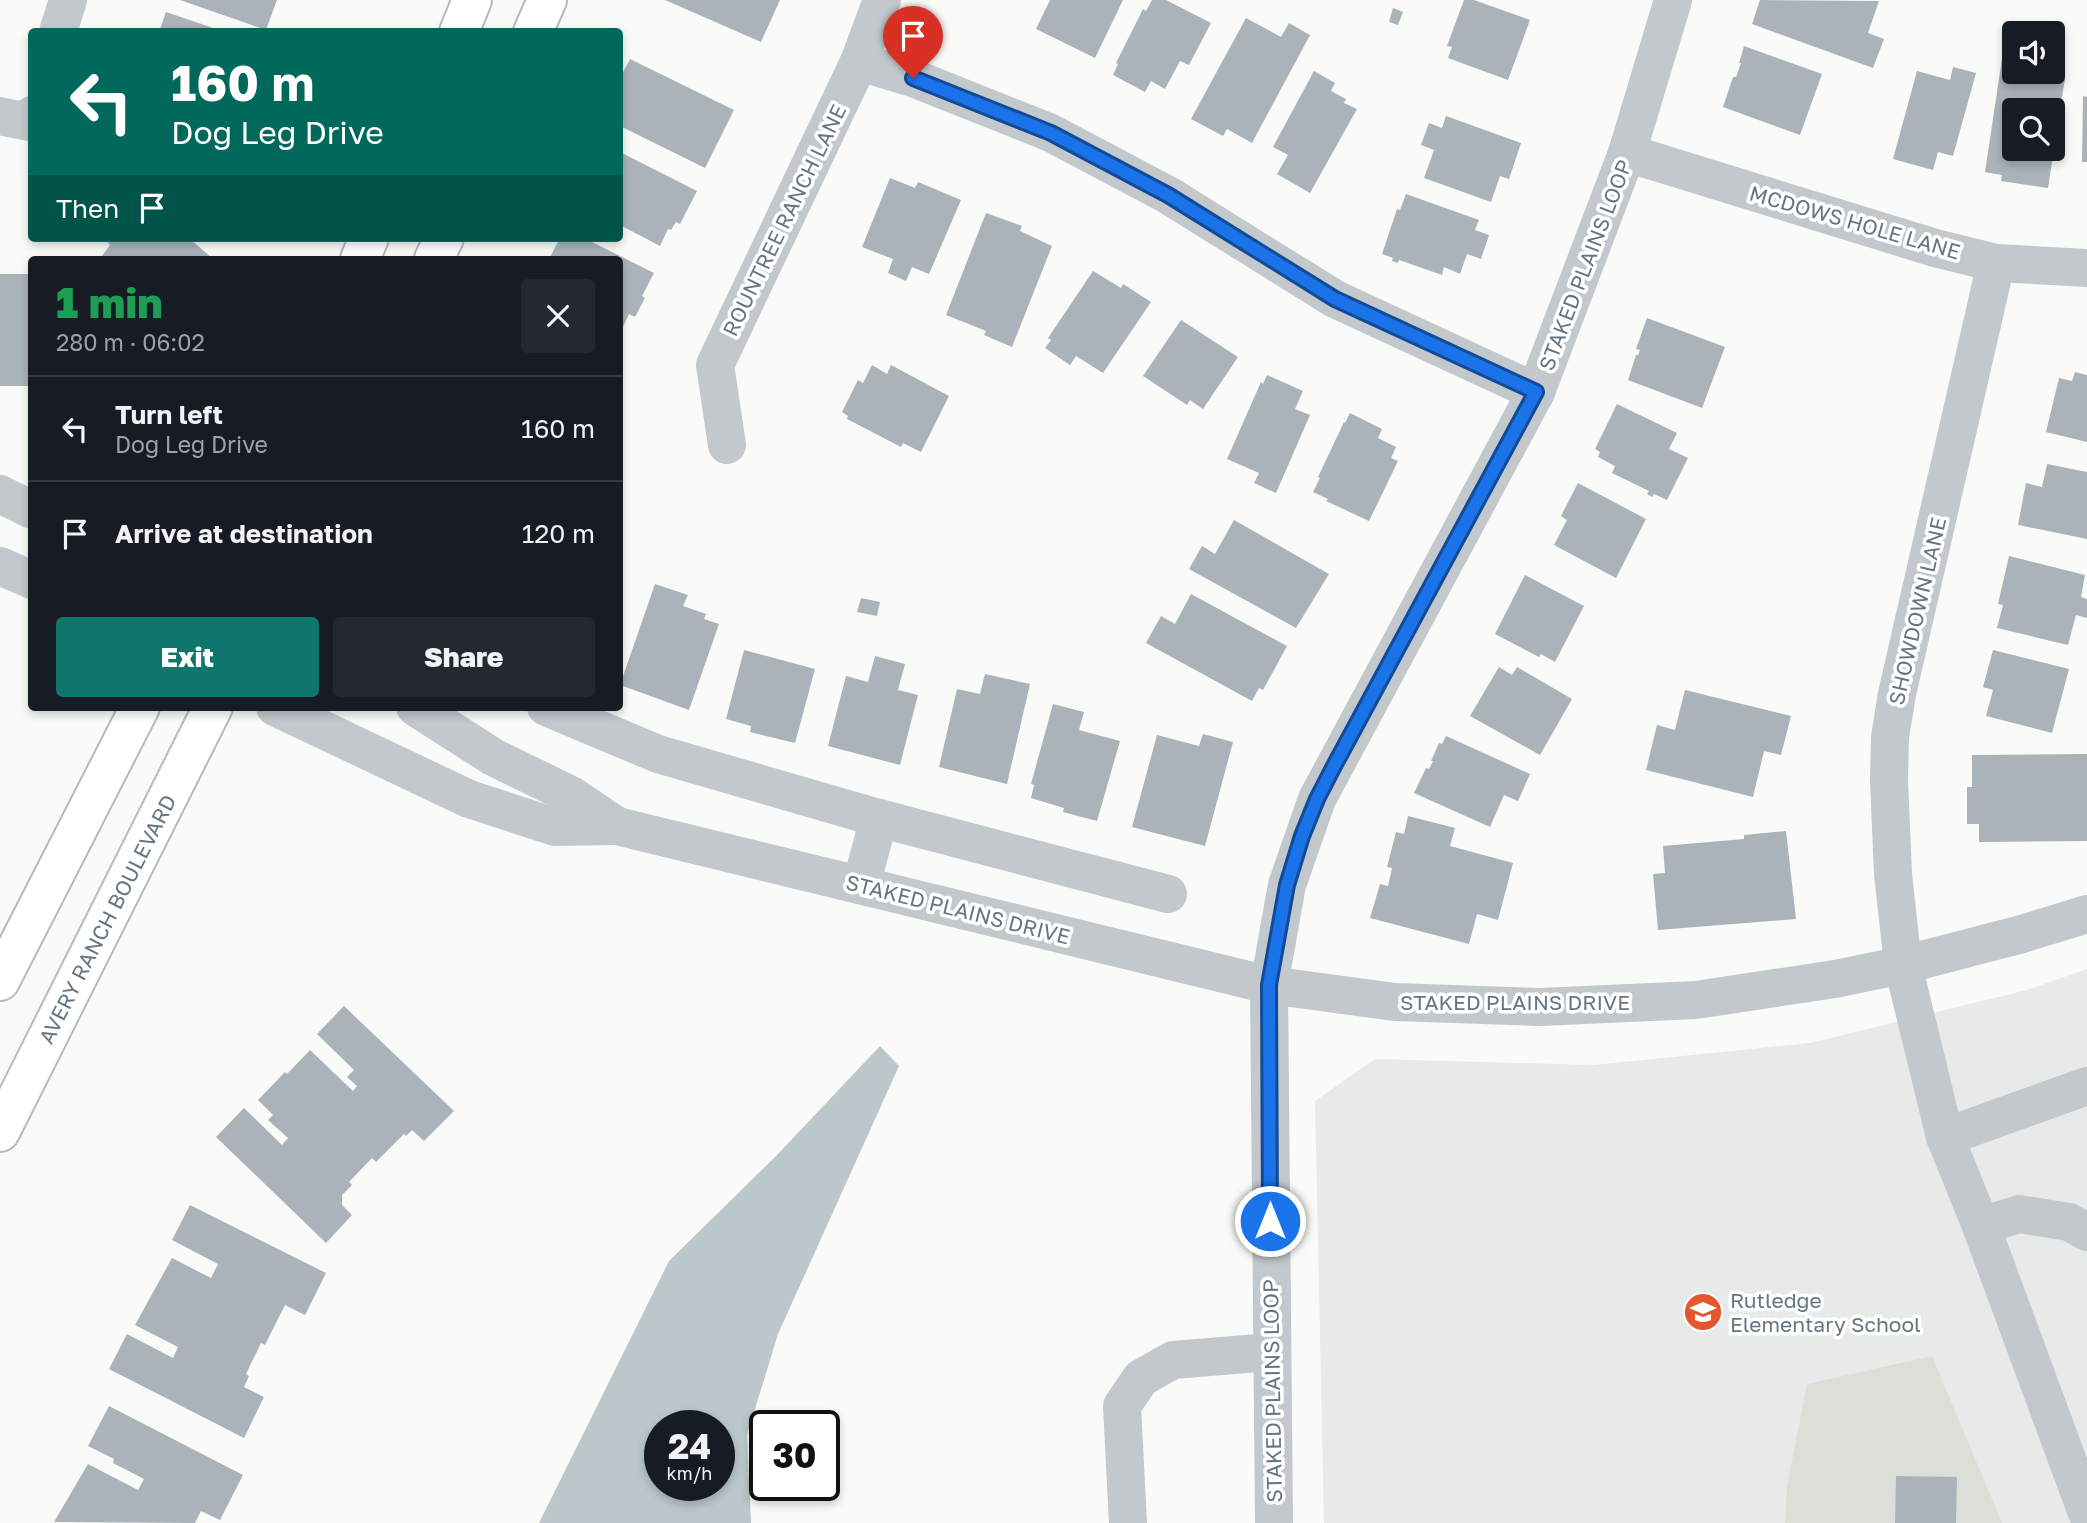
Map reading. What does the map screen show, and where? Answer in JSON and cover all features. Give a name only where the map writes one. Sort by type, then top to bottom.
[{"type":"main road","points":[[461,28],[472,0]]},
{"type":"main road","points":[[535,28],[547,0]]},
{"type":"main road","points":[[0,981],[138,711]]},
{"type":"main road","name":"AVERY RANCH BOULEVARD","points":[[0,1132],[211,711]]},
{"type":"street","points":[[59,28],[68,0]]},
{"type":"street","name":"ROUNTREE RANCH LANE","points":[[727,444],[715,365],[859,62],[882,0]]},
{"type":"street","name":"STAKED PLAINS LOOP","points":[[1274,1523],[1269,985],[1287,885],[1317,799],[1536,392],[1627,153],[1673,0]]},
{"type":"street","points":[[859,62],[913,78],[1051,133],[1168,195],[1335,299],[1536,392]]},
{"type":"street","name":"MCDOWS HOLE LANE","points":[[1627,153],[1884,233],[1996,263],[2087,268]]},
{"type":"street","name":"SHOWDOWN LANE","points":[[1996,263],[1900,681],[1890,737],[1893,874],[1903,965],[1945,1137],[2087,1513]]},
{"type":"street","points":[[0,494],[28,508]]},
{"type":"street","points":[[0,566],[28,578]]},
{"type":"street","name":"STAKED PLAINS DRIVE","points":[[283,711],[468,799],[555,827],[615,825],[1269,985],[1395,1002],[1540,1007],[1696,1000],[1835,979],[1903,965],[2087,915]]},
{"type":"street","name":"STAKED PLAINS DRIVE","points":[[421,711],[494,757],[571,794],[615,825]]},
{"type":"street","points":[[556,711],[658,754],[879,818],[1168,894]]},
{"type":"street","points":[[861,885],[879,818]]},
{"type":"street","points":[[1945,1137],[2087,1086]]},
{"type":"street","points":[[1980,1226],[2019,1213],[2069,1222],[2087,1232]]},
{"type":"street","points":[[1128,1523],[1122,1406],[1141,1378],[1173,1360],[1271,1352]]},
{"type":"shaded area","name":"Rutledge Elementary School","points":[[2087,969],[2087,1523],[1324,1523],[1315,1101],[1375,1059],[1594,1065],[1810,1043],[2027,990]]},
{"type":"shaded area","points":[[880,1046],[899,1066],[778,1334],[755,1410],[749,1410],[747,1435],[751,1523],[539,1523],[669,1261],[777,1155]]},
{"type":"shaded area","points":[[1932,1356],[2002,1523],[1785,1523],[1787,1487],[1807,1384]]},
{"type":"building","points":[[180,0],[277,0],[267,28]]},
{"type":"building","points":[[665,0],[780,0],[761,42]]},
{"type":"building","points":[[1050,0],[1123,0],[1095,58],[1036,29]]},
{"type":"building","points":[[1152,0],[1166,0],[1211,23],[1189,65],[1180,61],[1165,89],[1151,81],[1145,92],[1113,75],[1118,64],[1116,63],[1143,9],[1146,11]]},
{"type":"building","points":[[1464,0],[1474,0],[1530,20],[1508,80],[1448,58],[1452,47],[1447,46]]},
{"type":"building","points":[[1760,0],[1879,1],[1868,33],[1884,39],[1873,68],[1752,24]]},
{"type":"building","points":[[1393,8],[1403,12],[1398,25],[1389,22]]},
{"type":"building","points":[[166,12],[213,28],[160,28]]},
{"type":"building","points":[[1246,18],[1281,37],[1289,23],[1310,35],[1252,143],[1227,129],[1223,136],[1191,119]]},
{"type":"building","points":[[1744,46],[1822,74],[1800,135],[1723,107],[1733,77],[1736,77],[1741,63]]},
{"type":"building","points":[[630,59],[734,110],[705,168],[623,127],[623,72]]},
{"type":"building","points":[[2002,59],[2002,84],[2064,84],[2062,98],[2002,98],[2002,161],[2052,161],[2048,188],[2001,181],[2002,175],[1985,172]]},
{"type":"building","points":[[1953,67],[1976,73],[1953,156],[1938,152],[1933,170],[1893,159],[1917,71],[1950,80]]},
{"type":"building","points":[[1314,71],[1335,83],[1331,91],[1346,99],[1344,103],[1357,109],[1310,193],[1277,174],[1288,155],[1273,147]]},
{"type":"building","points":[[2083,96],[2087,97],[2087,162],[2082,162]]},
{"type":"building","points":[[1446,116],[1521,143],[1509,179],[1500,176],[1491,202],[1424,178],[1434,150],[1421,145],[1429,123],[1442,128]]},
{"type":"building","points":[[623,154],[697,191],[680,224],[676,222],[671,230],[668,229],[660,246],[623,227]]},
{"type":"building","points":[[890,178],[915,188],[918,182],[961,200],[929,274],[912,267],[906,281],[888,273],[893,259],[862,247]]},
{"type":"building","points":[[1406,194],[1479,220],[1475,230],[1489,235],[1481,259],[1467,254],[1460,274],[1444,267],[1442,275],[1399,260],[1398,263],[1392,261],[1393,258],[1382,254],[1397,209],[1400,210]]},
{"type":"building","points":[[986,213],[1022,226],[1020,231],[1052,246],[1012,347],[984,335],[986,331],[946,315]]},
{"type":"building","points":[[194,242],[210,256],[102,256],[110,245],[108,243]]},
{"type":"building","points":[[558,242],[592,242],[620,256],[551,256]]},
{"type":"building","points":[[623,258],[654,273],[635,317],[629,314],[623,327]]},
{"type":"building","points":[[1093,271],[1121,288],[1123,284],[1151,302],[1103,373],[1076,356],[1070,365],[1045,348],[1051,340],[1048,338]]},
{"type":"building","points":[[0,274],[28,274],[28,386],[0,386]]},
{"type":"building","points":[[1647,318],[1725,347],[1702,408],[1628,380],[1640,350],[1636,349]]},
{"type":"building","points":[[1181,320],[1238,357],[1203,409],[1190,400],[1187,405],[1143,376]]},
{"type":"building","points":[[872,365],[887,374],[891,365],[949,396],[921,452],[903,443],[901,447],[847,419],[848,416],[842,412],[858,380],[863,383]]},
{"type":"building","points":[[2075,372],[2087,375],[2087,442],[2046,432],[2059,378],[2072,381]]},
{"type":"building","points":[[1267,375],[1303,391],[1295,409],[1310,415],[1276,493],[1254,483],[1259,473],[1227,459],[1261,382],[1263,384]]},
{"type":"building","points":[[1617,404],[1677,433],[1669,449],[1688,458],[1667,500],[1654,494],[1652,497],[1647,494],[1649,491],[1612,473],[1615,466],[1598,457],[1600,452],[1595,449]]},
{"type":"building","points":[[1350,413],[1382,429],[1378,438],[1396,447],[1391,458],[1398,461],[1369,521],[1313,492]]},
{"type":"building","points":[[2047,464],[2087,472],[2087,539],[2018,525],[2026,483],[2042,487]]},
{"type":"building","points":[[1578,483],[1646,519],[1616,578],[1554,545],[1567,520],[1561,516]]},
{"type":"building","points":[[1234,520],[1329,574],[1296,628],[1189,569],[1202,546],[1215,554]]},
{"type":"building","points":[[2009,556],[2085,575],[2081,597],[2087,599],[2087,618],[2076,615],[2068,645],[1997,628],[2003,605],[1998,604]]},
{"type":"building","points":[[1525,575],[1584,606],[1555,662],[1541,654],[1539,657],[1495,634]]},
{"type":"building","points":[[655,584],[688,595],[683,606],[706,614],[704,619],[719,624],[689,710],[623,686],[623,676]]},
{"type":"building","points":[[1191,594],[1287,646],[1263,690],[1259,688],[1252,701],[1146,643],[1161,616],[1175,624]]},
{"type":"building","points":[[861,598],[880,602],[877,616],[857,612]]},
{"type":"building","points":[[744,650],[815,669],[795,743],[750,732],[751,726],[726,719]]},
{"type":"building","points":[[1993,650],[2069,669],[2052,733],[1986,716],[1993,690],[1983,687]]},
{"type":"building","points":[[875,656],[905,664],[898,690],[918,695],[900,765],[828,746],[846,676],[868,682]]},
{"type":"building","points":[[1499,667],[1512,675],[1517,667],[1572,699],[1540,755],[1470,716]]},
{"type":"building","points":[[985,674],[1030,684],[1007,784],[939,767],[957,689],[980,694]]},
{"type":"building","points":[[1685,690],[1791,716],[1781,755],[1764,751],[1753,797],[1646,770],[1657,725],[1675,730]]},
{"type":"building","points":[[1053,704],[1084,712],[1079,730],[1120,741],[1097,821],[1063,812],[1064,808],[1031,798],[1034,785],[1031,784]]},
{"type":"building","points":[[1203,734],[1233,742],[1205,846],[1132,827],[1157,735],[1199,746]]},
{"type":"building","points":[[1446,736],[1530,774],[1518,801],[1504,795],[1490,827],[1414,793],[1426,768],[1429,769],[1433,761],[1439,743],[1442,744]]},
{"type":"building","points":[[2087,754],[2087,841],[1979,842],[1979,824],[1967,824],[1967,787],[1972,787],[1972,755]]},
{"type":"building","points":[[1408,816],[1455,828],[1450,846],[1513,863],[1498,920],[1477,914],[1469,944],[1370,918],[1380,884],[1388,886],[1392,868],[1387,867],[1396,832],[1404,834]]},
{"type":"building","points":[[1786,831],[1796,919],[1658,930],[1653,874],[1665,873],[1663,846],[1744,839],[1744,835]]},
{"type":"building","points":[[344,1006],[454,1111],[424,1141],[412,1130],[406,1136],[404,1134],[376,1162],[372,1158],[349,1182],[352,1185],[342,1195],[342,1205],[352,1215],[326,1243],[216,1137],[244,1108],[282,1145],[288,1138],[268,1120],[273,1115],[258,1100],[310,1050],[353,1091],[357,1086],[347,1077],[354,1070],[317,1034]]},
{"type":"building","points":[[190,1205],[326,1273],[305,1315],[285,1305],[265,1345],[261,1343],[246,1374],[249,1376],[244,1387],[264,1397],[244,1438],[109,1369],[127,1334],[173,1358],[178,1347],[135,1325],[172,1258],[211,1278],[218,1264],[172,1240]]},
{"type":"building","points":[[109,1406],[243,1475],[220,1520],[201,1511],[195,1523],[54,1522],[88,1464],[138,1490],[144,1479],[88,1446]]},
{"type":"building","points":[[1896,1476],[1957,1477],[1956,1523],[1895,1523]]},
{"type":"place","name":"Rutledge Elementary School","points":[[1703,1312]]},
{"type":"route","points":[[913,78],[1051,133],[1168,195],[1335,299],[1536,392],[1334,766],[1302,836],[1287,885],[1269,985],[1270,1221]]}]
